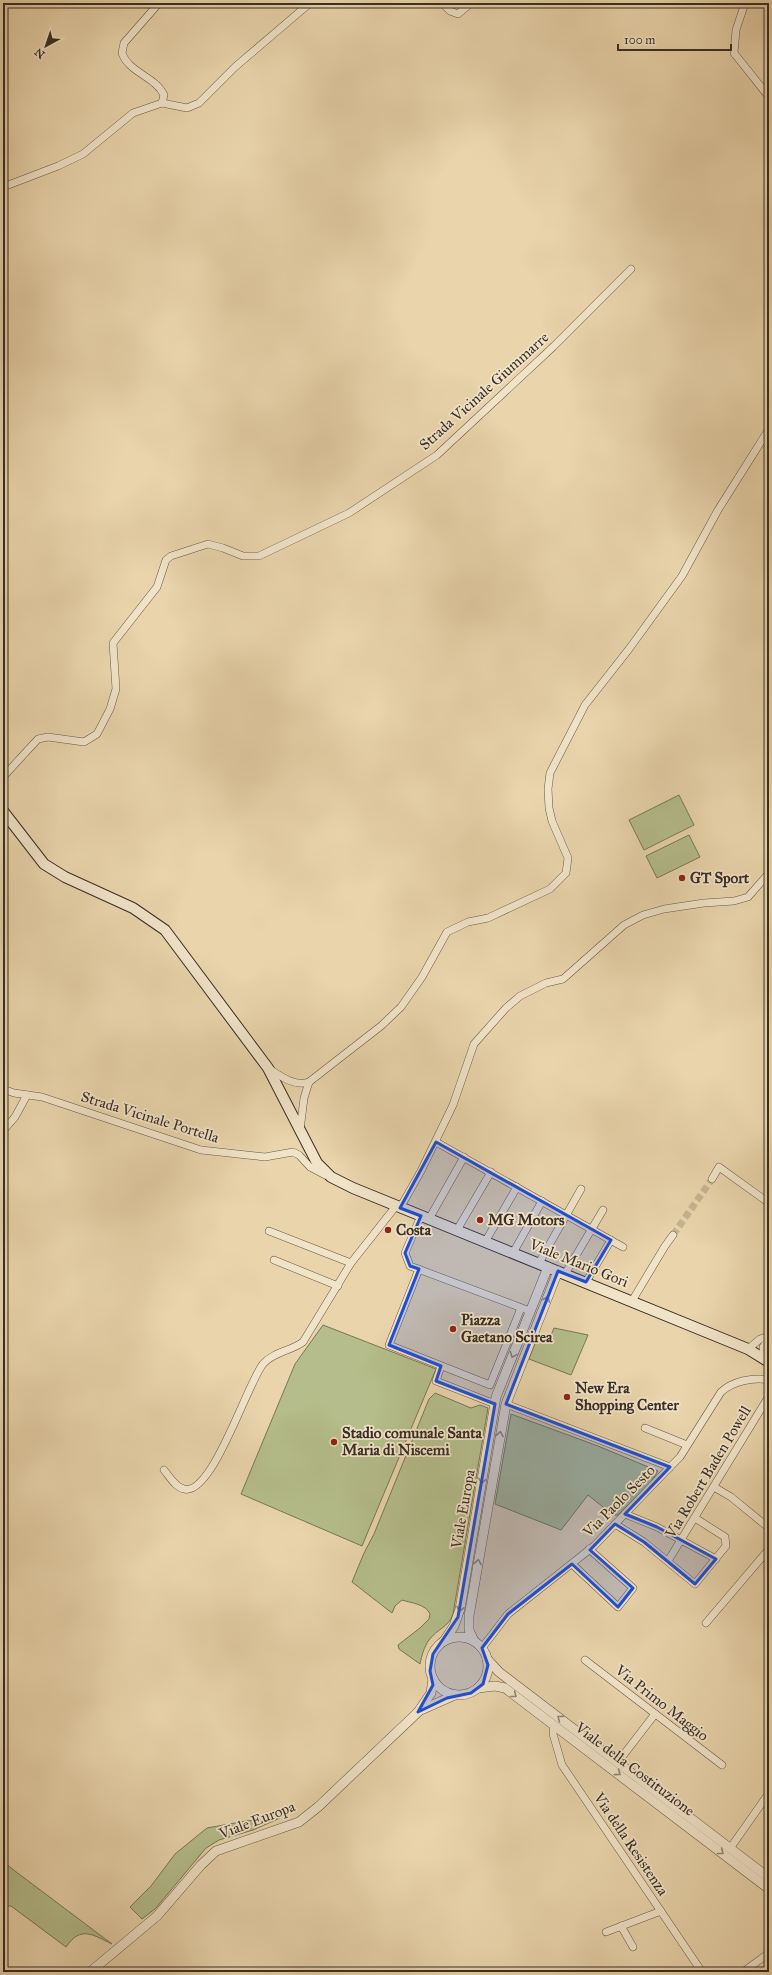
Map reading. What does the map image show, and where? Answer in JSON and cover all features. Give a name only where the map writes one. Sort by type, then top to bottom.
[{"type":"main road","name":"Viale Mario Gori","points":[[3,811],[44,864],[65,877],[133,908],[165,930],[268,1068],[317,1163],[331,1177],[398,1207],[562,1272],[764,1356]]},
{"type":"street","points":[[159,3],[124,43],[122,53],[129,64],[158,86],[164,94],[162,103]]},
{"type":"street","points":[[3,187],[58,166],[83,154],[133,113],[162,103],[187,108],[199,103],[246,58],[310,3]]},
{"type":"street","points":[[442,3],[450,11],[458,14],[471,3]]},
{"type":"street","points":[[745,3],[736,30],[734,53],[769,97]]},
{"type":"street","name":"Strada Vicinale Giummarre","points":[[3,777],[38,739],[48,737],[84,742],[97,734],[110,709],[116,689],[113,643],[157,587],[166,560],[171,556],[208,544],[243,556],[259,556],[355,509],[437,455],[554,346],[631,269]]},
{"type":"street","points":[[268,1068],[280,1076],[296,1083],[309,1082],[381,1026],[401,1007],[422,977],[446,932],[468,922],[488,918],[550,889],[566,873],[568,858],[552,821],[549,808],[548,789],[550,773],[585,706],[682,576],[718,510],[769,429]]},
{"type":"street","points":[[164,1470],[178,1486],[185,1490],[194,1488],[201,1483],[224,1446],[255,1375],[269,1359],[297,1347],[303,1342],[351,1263],[398,1207],[436,1142],[453,1105],[474,1044],[506,1008],[520,996],[546,983],[563,979],[624,925],[643,915],[664,909],[704,903],[734,901],[748,897],[769,873]]},
{"type":"street","points":[[300,1130],[304,1098],[309,1082]]},
{"type":"street","name":"Strada Vicinale Portella","points":[[3,1089],[42,1097],[201,1150],[265,1158],[293,1152],[299,1154],[310,1167],[331,1177]]},
{"type":"street","points":[[3,1131],[15,1117],[27,1095]]},
{"type":"street","points":[[436,1142],[623,1247]]},
{"type":"street","points":[[464,1157],[425,1217],[406,1253],[410,1266],[530,1311]]},
{"type":"street","points":[[712,1179],[719,1167],[769,1203]]},
{"type":"street","points":[[457,1230],[491,1172]]},
{"type":"street","points":[[485,1242],[517,1187]]},
{"type":"street","points":[[543,1265],[581,1189]]},
{"type":"street","points":[[513,1253],[542,1201]]},
{"type":"street","points":[[562,1272],[603,1210]]},
{"type":"street","points":[[269,1231],[351,1263]]},
{"type":"street","points":[[632,1301],[673,1235]]},
{"type":"street","points":[[586,1282],[611,1240]]},
{"type":"street","points":[[274,1260],[338,1286]]},
{"type":"street","name":"Viale Europa","points":[[444,1641],[454,1626],[460,1609],[495,1404],[530,1311],[543,1265]]},
{"type":"street","points":[[419,1269],[389,1345],[490,1385],[521,1308]]},
{"type":"street","name":"Viale Europa","points":[[474,1641],[469,1630],[469,1616],[506,1404],[562,1272]]},
{"type":"street","points":[[748,1349],[760,1339],[769,1337]]},
{"type":"street","points":[[764,1356],[763,1347],[769,1337]]},
{"type":"street","points":[[441,1366],[436,1381],[495,1404]]},
{"type":"street","name":"Via Paolo Sesto","points":[[482,1648],[508,1614],[589,1549],[670,1467],[687,1445],[721,1392],[729,1385],[762,1379],[769,1380]]},
{"type":"street","name":"Via Robert Baden Powell","points":[[668,1561],[769,1396]]},
{"type":"street","points":[[506,1404],[670,1467]]},
{"type":"street","points":[[645,1428],[687,1445]]},
{"type":"street","points":[[714,1486],[731,1497],[769,1528]]},
{"type":"street","points":[[625,1514],[657,1526],[716,1559]]},
{"type":"street","points":[[615,1524],[631,1532],[695,1584],[726,1546],[725,1537],[695,1518]]},
{"type":"street","points":[[572,1564],[618,1607],[633,1588],[589,1549]]},
{"type":"street","points":[[706,1623],[769,1549]]},
{"type":"street","points":[[459,1637],[474,1641],[482,1648],[487,1659],[488,1672],[486,1678],[478,1688],[471,1693],[455,1695],[440,1688],[433,1679],[430,1671],[432,1654],[444,1641],[459,1637]]},
{"type":"street","name":"Viale della Costituzione","points":[[487,1659],[499,1672],[769,1878]]},
{"type":"street","name":"Via Primo Maggio","points":[[585,1660],[722,1766]]},
{"type":"street","name":"Viale Europa","points":[[90,1972],[157,1916],[201,1865],[216,1851],[299,1822],[318,1807],[418,1712],[431,1693],[433,1679]]},
{"type":"street","name":"Viale della Costituzione","points":[[478,1688],[495,1686],[505,1688],[769,1889]]},
{"type":"street","name":"Viale Europa","points":[[418,1712],[455,1695]]},
{"type":"street","points":[[618,1762],[655,1714]]},
{"type":"street","name":"Via della Resistenza","points":[[554,1726],[553,1734],[562,1765],[702,1972]]},
{"type":"street","points":[[730,1847],[769,1793]]},
{"type":"street","points":[[606,1932],[661,1911]]},
{"type":"street","points":[[621,1926],[634,1947]]},
{"type":"street","points":[[743,1972],[752,1969],[768,1955]]},
{"type":"highlighted area","points":[[436,1142],[611,1240],[586,1282],[558,1271],[506,1404],[670,1467],[625,1514],[657,1527],[716,1559],[695,1584],[644,1542],[615,1524],[590,1550],[633,1588],[618,1607],[572,1564],[508,1614],[482,1648],[488,1665],[483,1684],[471,1693],[447,1698],[418,1712],[433,1685],[430,1671],[433,1654],[458,1617],[495,1404],[436,1381],[441,1366],[389,1345],[419,1269],[410,1266],[405,1253],[421,1216],[400,1208]]},
{"type":"green space","points":[[679,795],[694,825],[644,850],[629,820]]},
{"type":"green space","points":[[689,835],[700,857],[657,878],[646,856]]},
{"type":"green space","name":"Stadio comunale Santa Maria di Niscemi","points":[[323,1325],[436,1369],[362,1546],[241,1494],[295,1364]]},
{"type":"green space","points":[[554,1328],[588,1335],[571,1375],[529,1359],[538,1336],[549,1340]]},
{"type":"green space","points":[[435,1393],[471,1408],[480,1405],[488,1408],[453,1614],[449,1622],[429,1640],[423,1651],[420,1664],[399,1649],[398,1645],[429,1619],[430,1614],[428,1611],[418,1604],[402,1600],[395,1606],[392,1613],[352,1582],[374,1534],[429,1399]]},
{"type":"green space","points":[[511,1414],[598,1446],[658,1471],[651,1482],[618,1515],[613,1515],[588,1495],[561,1530],[495,1504]]},
{"type":"green space","points":[[280,1818],[253,1830],[219,1840],[206,1848],[156,1908],[142,1919],[130,1907],[151,1886],[175,1854],[207,1828],[246,1821]]},
{"type":"green space","points":[[3,1862],[112,1944],[93,1935],[82,1934],[72,1940],[66,1947],[11,1906],[3,1906]]},
{"type":"tunnel","points":[[673,1235],[712,1179]]},
{"type":"place","name":"GT Sport","points":[[682,878]]},
{"type":"place","name":"MG Motors","points":[[480,1220]]},
{"type":"place","name":"Costa","points":[[388,1230]]},
{"type":"place","name":"Piazza Gaetano Scirea","points":[[453,1329]]},
{"type":"place","name":"New Era Shopping Center","points":[[567,1397]]},
{"type":"place","name":"Stadio comunale Santa Maria di Niscemi","points":[[334,1442]]}]
